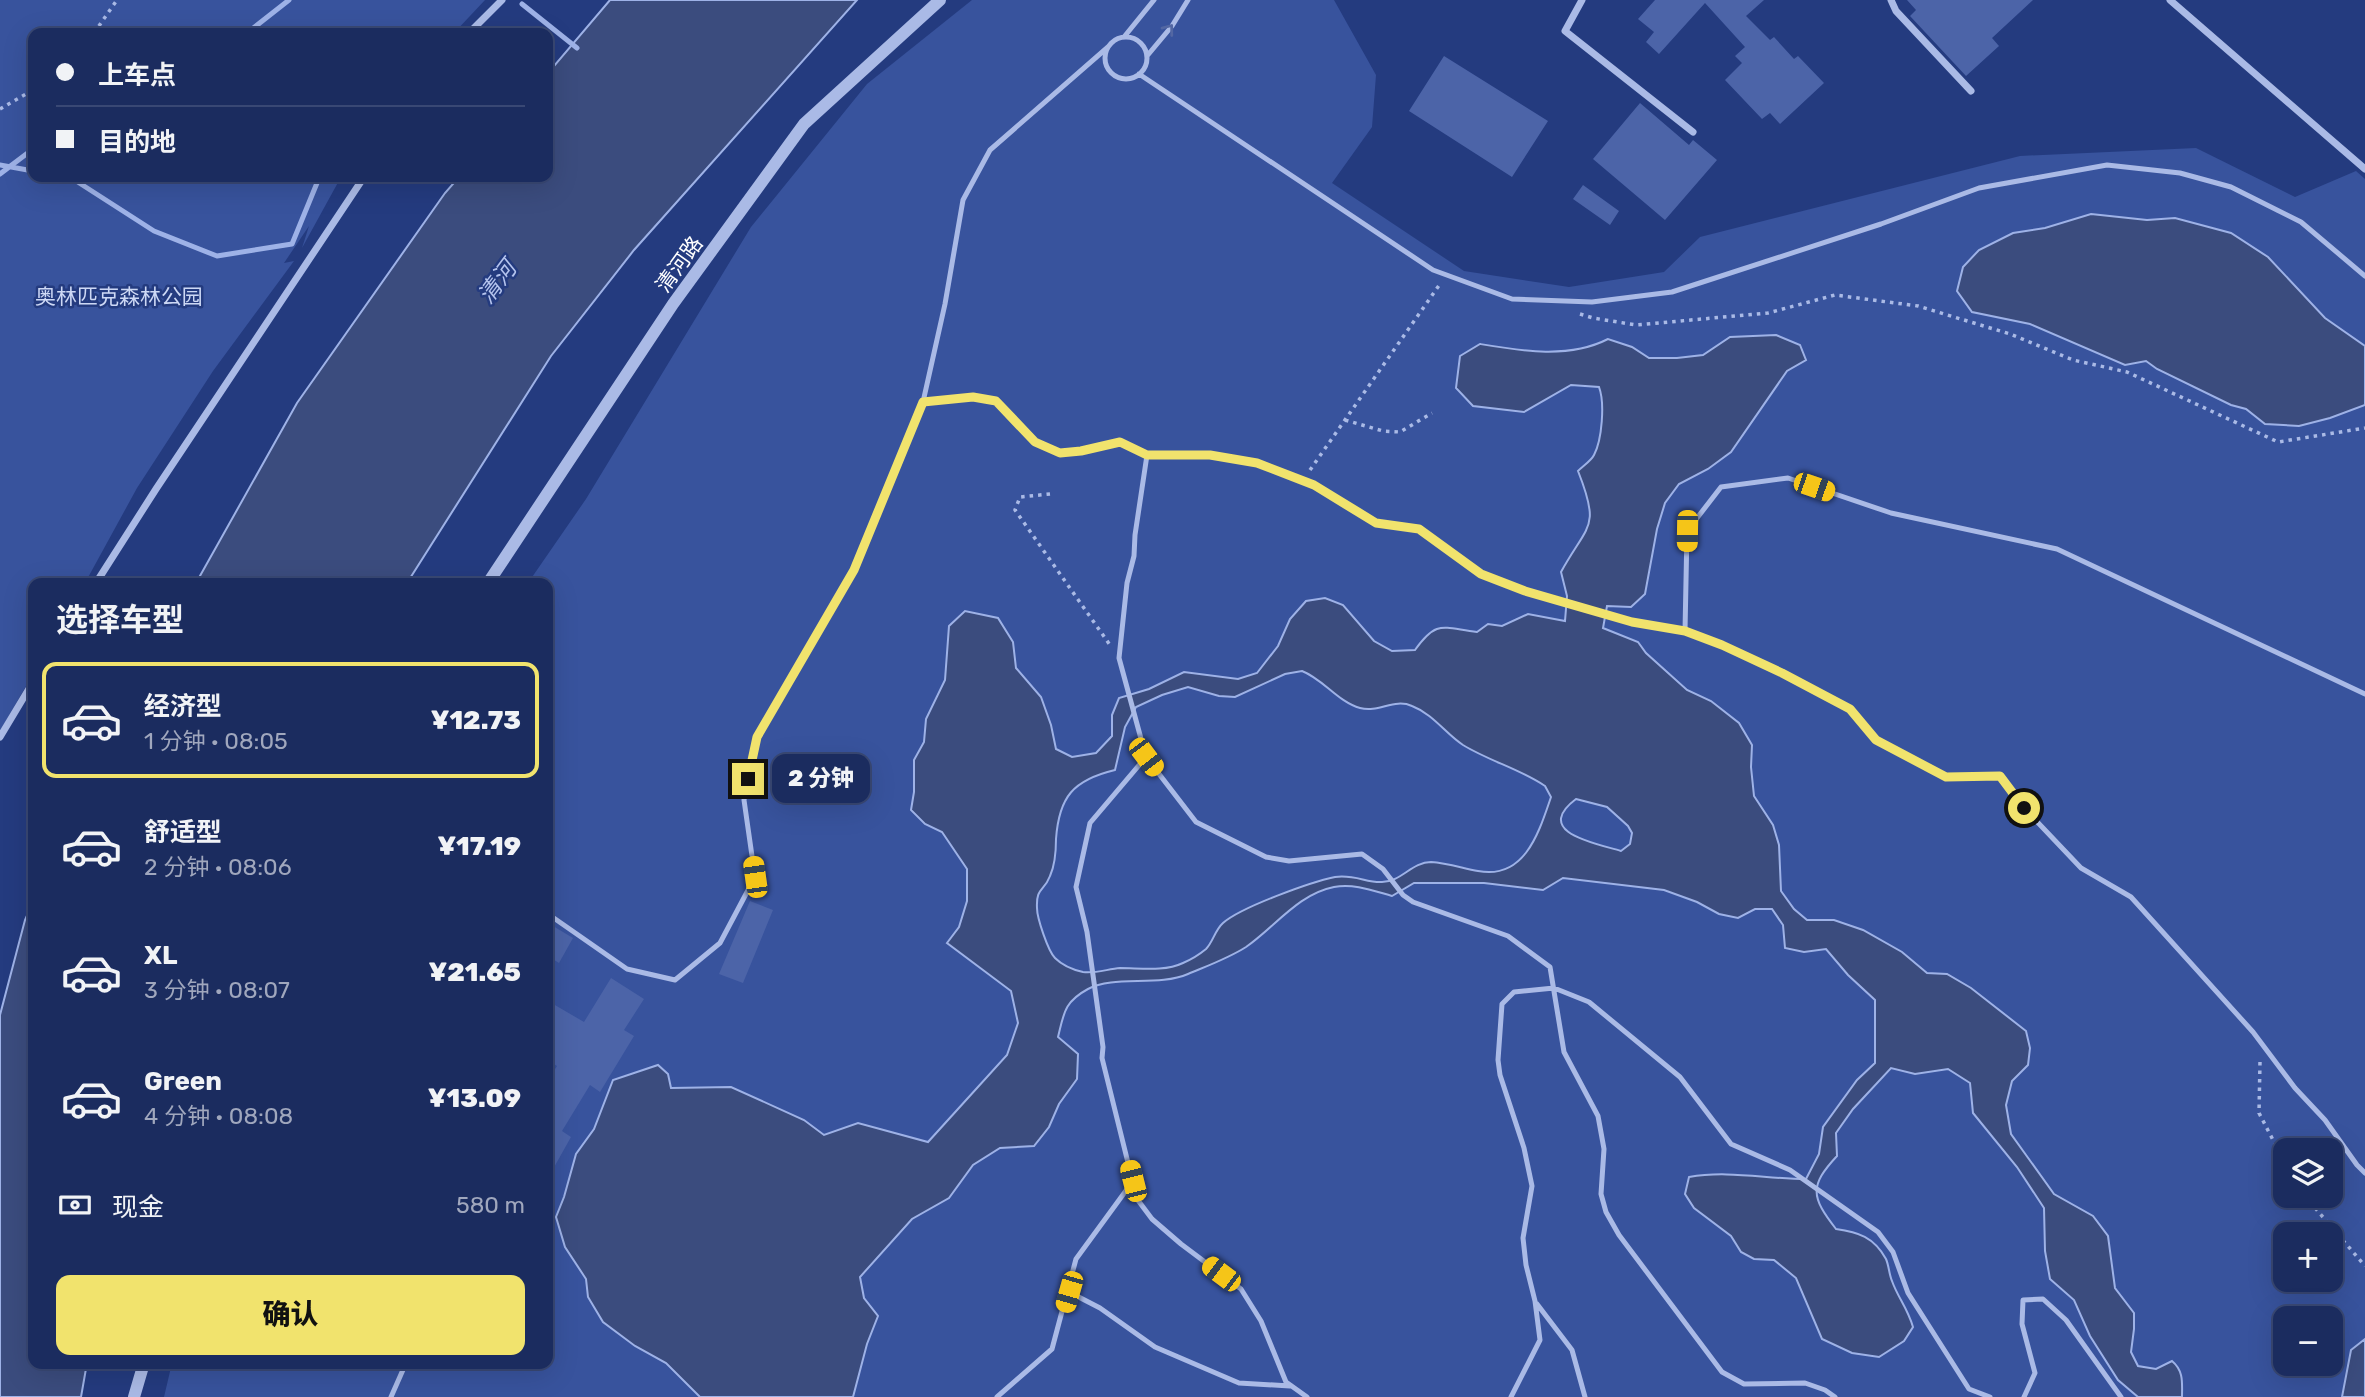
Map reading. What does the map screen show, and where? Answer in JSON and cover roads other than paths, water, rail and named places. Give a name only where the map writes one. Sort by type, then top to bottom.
[{"type":"street","points":[[474,28],[502,0]]},
{"type":"street","name":"清河路","points":[[491,578],[673,304],[804,124],[940,0]]},
{"type":"street","points":[[1582,0],[1565,31],[1693,132]]},
{"type":"street","points":[[1891,0],[1896,10],[1971,91]]},
{"type":"street","points":[[2170,0],[2365,169]]},
{"type":"street","points":[[99,578],[361,182]]},
{"type":"street","points":[[0,737],[28,690]]},
{"type":"street","points":[[134,1397],[142,1369]]},
{"type":"lane","points":[[1124,37],[1154,0]]},
{"type":"lane","points":[[1147,56],[1172,26],[1188,0]]},
{"type":"lane","points":[[553,918],[626,969],[675,980],[720,943],[755,877],[744,800],[757,737],[854,570],[923,402],[945,304],[963,200],[990,150],[1118,38],[1137,39],[1147,56],[1147,63],[1139,74],[1126,79],[1112,74],[1105,61],[1108,47]]},
{"type":"lane","points":[[1139,74],[1433,270],[1511,299],[1591,302],[1672,292],[1979,188],[2107,165],[2180,173],[2231,187],[2301,222],[2365,276]]},
{"type":"lane","points":[[923,402],[973,397],[996,401],[1035,442],[1060,453],[1120,442],[1147,455],[1210,455],[1257,463],[1314,485],[1376,523],[1419,529],[1481,574],[1525,591],[1632,622],[1685,631],[1722,645],[1850,709],[1876,740],[1946,777],[2000,776],[2024,808],[2081,868],[2131,897],[2260,1042],[2365,1173]]},
{"type":"lane","points":[[1147,455],[1135,535],[1135,556],[1127,583],[1119,658],[1146,757],[1196,822],[1266,857],[1289,861],[1362,854],[1383,869],[1403,895],[1413,902],[1507,936],[1550,967],[1564,1052],[1598,1116],[1604,1149],[1601,1194],[1606,1212],[1619,1235],[1722,1372],[1744,1384],[1805,1383],[1825,1390],[1835,1397]]},
{"type":"lane","points":[[1685,631],[1687,531],[1721,487],[1788,478],[1891,513],[2057,549],[2365,694]]},
{"type":"lane","points":[[1146,757],[1090,824],[1076,887],[1087,932],[1103,1047],[1102,1058],[1137,1199],[1152,1219],[1241,1289],[1261,1321],[1286,1382],[1307,1397]]},
{"type":"lane","points":[[1511,1397],[1540,1340],[1523,1238],[1532,1186],[1524,1148],[1500,1075],[1500,1019],[1503,1004],[1514,992],[1554,988],[1589,1002],[1680,1077],[1731,1144],[1790,1170],[1878,1232],[1893,1252],[1908,1293],[1969,1389],[1990,1397]]},
{"type":"lane","points":[[997,1397],[1052,1349],[1076,1259],[1133,1181]]},
{"type":"lane","points":[[1069,1292],[1100,1308],[1154,1347],[1227,1378],[1239,1383],[1293,1387]]},
{"type":"lane","points":[[2024,1397],[2035,1373],[2022,1324],[2023,1300],[2043,1299],[2066,1320],[2121,1397]]},
{"type":"lane","points":[[1535,1301],[1572,1350],[1585,1397]]},
{"type":"lane","points":[[391,1397],[403,1369]]},
{"type":"water","name":"清河","points":[[610,0],[857,0],[634,250],[551,356],[410,578],[199,578],[297,403],[455,182],[553,182],[553,67]]},
{"type":"water","points":[[2091,214],[2147,220],[2175,218],[2231,233],[2268,257],[2325,318],[2365,346],[2365,405],[2299,426],[2265,424],[2246,409],[2231,405],[2146,361],[2125,365],[2030,324],[1972,312],[1957,291],[1963,267],[1979,250],[2013,233],[2045,228]]},
{"type":"water","points":[[1776,335],[1800,345],[1806,360],[1787,371],[1731,452],[1708,469],[1679,484],[1665,503],[1657,529],[1645,594],[1631,607],[1607,606],[1603,628],[1638,642],[1646,653],[1687,690],[1711,701],[1739,723],[1752,745],[1754,796],[1773,825],[1779,845],[1781,891],[1794,909],[1807,920],[1834,920],[1863,930],[1902,952],[1927,973],[1947,974],[1971,988],[2026,1031],[2030,1048],[2028,1065],[2012,1081],[2006,1105],[2011,1134],[2054,1194],[2093,1216],[2108,1236],[2115,1288],[2134,1313],[2131,1352],[2138,1366],[2156,1369],[2172,1361],[2180,1373],[2182,1397],[2138,1397],[2118,1380],[2090,1336],[2074,1300],[2050,1279],[2045,1251],[2044,1208],[2017,1167],[1973,1113],[1970,1083],[1948,1069],[1915,1074],[1891,1068],[1853,1109],[1836,1133],[1837,1156],[1818,1184],[1818,1200],[1836,1229],[1865,1237],[1881,1252],[1913,1327],[1904,1341],[1879,1357],[1852,1353],[1822,1339],[1796,1278],[1774,1260],[1754,1259],[1741,1252],[1731,1236],[1694,1208],[1685,1194],[1689,1177],[1704,1175],[1806,1179],[1819,1154],[1823,1127],[1857,1080],[1875,1063],[1875,1000],[1848,975],[1826,949],[1804,952],[1785,948],[1783,925],[1772,909],[1755,909],[1738,918],[1719,914],[1697,902],[1664,890],[1563,878],[1543,890],[1484,883],[1414,883],[1392,896],[1356,887],[1334,887],[1309,897],[1246,947],[1210,965],[1176,978],[1110,983],[1080,994],[1066,1009],[1058,1037],[1078,1054],[1077,1079],[1059,1104],[1049,1127],[1034,1146],[1000,1148],[973,1165],[949,1198],[912,1219],[860,1277],[864,1298],[878,1316],[867,1344],[853,1397],[700,1397],[666,1363],[635,1346],[603,1322],[588,1297],[586,1279],[565,1247],[556,1217],[576,1154],[594,1129],[613,1080],[658,1065],[668,1074],[671,1088],[731,1087],[804,1120],[824,1135],[858,1123],[928,1142],[1007,1055],[1018,1023],[1011,991],[947,943],[959,927],[967,901],[967,869],[942,832],[925,824],[911,810],[914,760],[924,742],[926,719],[945,680],[949,626],[965,611],[998,618],[1013,642],[1016,668],[1041,697],[1056,749],[1072,757],[1096,753],[1112,736],[1112,715],[1119,698],[1149,689],[1184,672],[1238,679],[1257,673],[1278,646],[1290,619],[1306,601],[1325,598],[1343,605],[1374,641],[1392,651],[1415,650],[1429,634],[1442,628],[1477,632],[1488,624],[1502,626],[1528,614],[1565,621],[1567,596],[1561,572],[1584,534],[1590,516],[1589,504],[1578,471],[1593,457],[1599,440],[1602,412],[1599,387],[1571,385],[1524,412],[1473,406],[1456,388],[1460,356],[1480,344],[1545,352],[1577,349],[1608,339],[1632,347],[1649,358],[1677,358],[1703,355],[1730,337]],"holes":[[[1302,671],[1345,701],[1360,708],[1374,709],[1399,704],[1412,706],[1433,719],[1463,745],[1545,786],[1551,797],[1535,838],[1519,861],[1494,872],[1431,862],[1418,865],[1389,881],[1376,882],[1342,876],[1310,884],[1232,917],[1220,926],[1206,949],[1192,959],[1168,968],[1120,968],[1087,972],[1072,969],[1058,961],[1043,934],[1037,913],[1037,901],[1053,867],[1061,812],[1065,801],[1079,785],[1115,770],[1125,727],[1136,707],[1188,687],[1219,696],[1235,697],[1285,674]],[[1576,799],[1607,807],[1628,826],[1632,833],[1630,844],[1621,851],[1585,840],[1565,829],[1561,820],[1564,811]]]},
{"type":"water","points":[[28,913],[28,1369],[86,1369],[81,1397],[0,1397],[0,1015]]},
{"type":"water","points":[[2365,1339],[2365,1397],[2342,1397],[2351,1350]]},
{"type":"waterway","points":[[253,28],[289,0]]},
{"type":"waterway","points":[[522,4],[552,28]]},
{"type":"waterway","points":[[553,29],[577,48]]},
{"type":"waterway","points":[[0,174],[28,153]]},
{"type":"waterway","points":[[0,165],[28,170]]},
{"type":"waterway","points":[[78,182],[154,231],[217,256],[292,244],[316,182]]},
{"type":"park label","name":"奥林匹克森林公园","points":[[119,296]]}]
